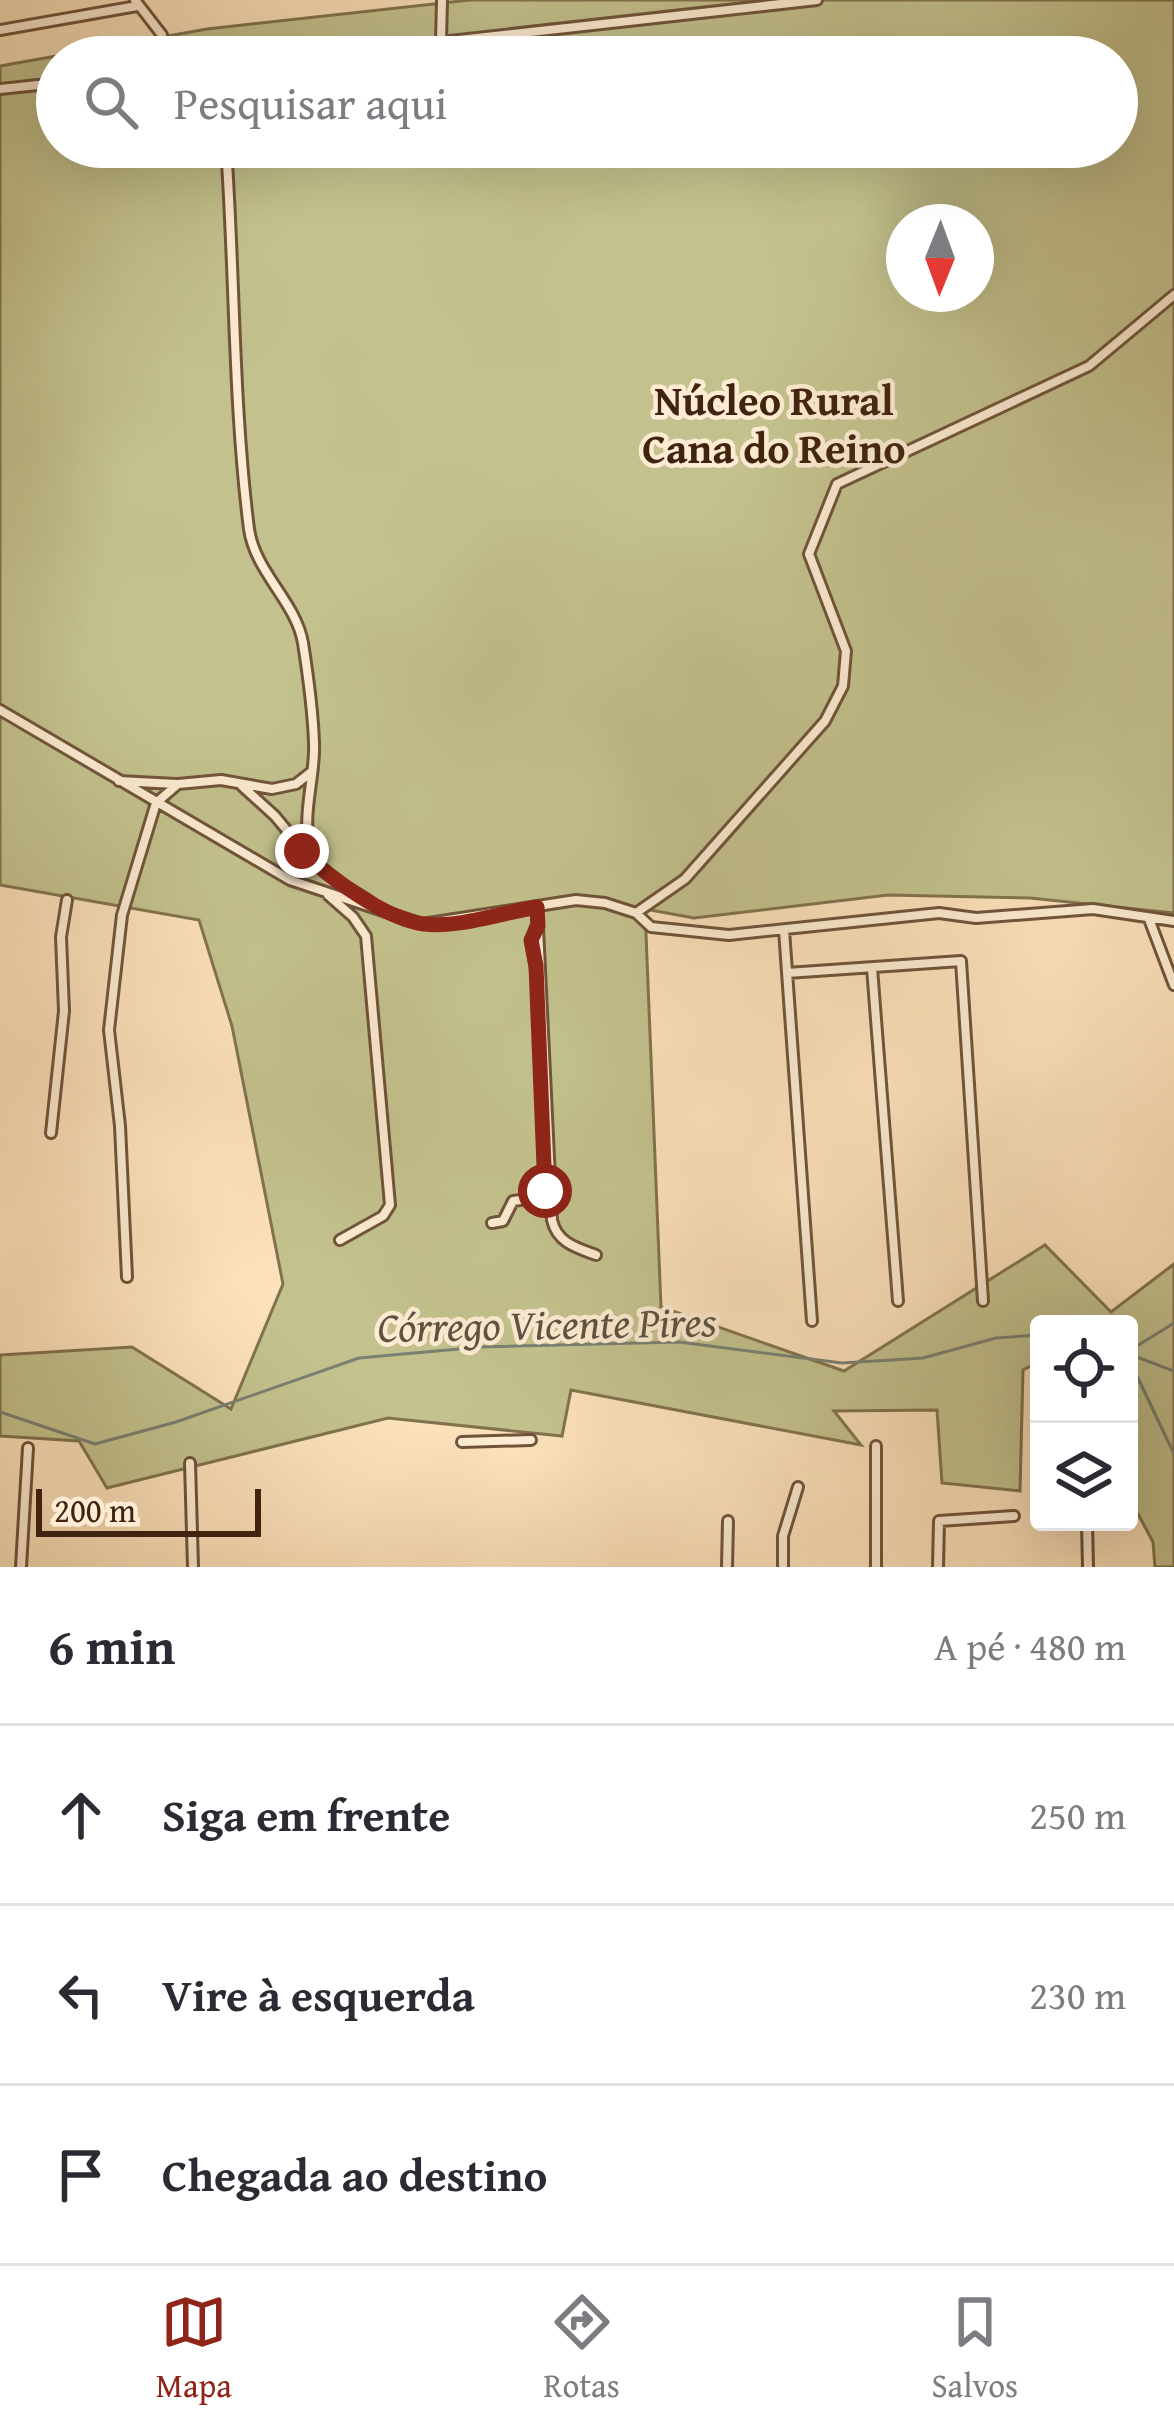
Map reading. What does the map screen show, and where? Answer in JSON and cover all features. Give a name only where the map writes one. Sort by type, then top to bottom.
[{"type":"street","points":[[441,36],[442,0]]},
{"type":"street","points":[[487,36],[817,0]]},
{"type":"street","points":[[0,30],[136,3],[162,36]]},
{"type":"street","points":[[0,89],[36,85]]},
{"type":"street","points":[[227,168],[242,473],[249,526],[276,592],[299,626],[314,742],[309,829],[319,867]]},
{"type":"street","points":[[636,914],[685,879],[825,721],[843,686],[846,651],[809,554],[837,484],[1089,366],[1174,296]]},
{"type":"street","points":[[0,710],[290,880],[422,924],[591,900],[636,914],[651,926],[702,934],[764,934],[939,913],[976,918],[1093,909],[1174,921]]},
{"type":"street","points":[[118,780],[178,784],[220,780],[286,788],[311,772]]},
{"type":"street","points":[[127,1276],[120,1126],[109,1030],[122,915],[156,803],[178,784]]},
{"type":"street","points":[[241,784],[319,867],[377,907]]},
{"type":"street","points":[[327,894],[366,936],[390,1205],[383,1216],[340,1240]]},
{"type":"street","points":[[51,1133],[64,1011],[61,938],[67,900]]},
{"type":"street","points":[[537,907],[554,1232],[596,1255]]},
{"type":"street","points":[[1148,917],[1174,985]]},
{"type":"street","points":[[492,1223],[503,1221],[513,1202],[537,1199],[545,1191],[531,940],[538,926]]},
{"type":"street","points":[[784,930],[812,1321]]},
{"type":"street","points":[[788,974],[961,961],[983,1301]]},
{"type":"street","points":[[872,968],[898,1301]]},
{"type":"street","points":[[462,1442],[531,1440]]},
{"type":"street","points":[[876,1446],[876,1567]]},
{"type":"street","points":[[21,1567],[28,1448]]},
{"type":"street","points":[[190,1463],[193,1567]]},
{"type":"street","points":[[783,1567],[783,1537],[798,1487]]},
{"type":"street","points":[[938,1567],[939,1521],[1014,1516]]},
{"type":"street","points":[[727,1567],[728,1521]]},
{"type":"street","points":[[1087,1531],[1088,1567]]},
{"type":"shaded area","points":[[470,0],[1174,0],[1174,913],[1030,898],[888,895],[694,918],[645,909],[661,1307],[844,1371],[1045,1245],[1111,1312],[1174,1264],[1174,1567],[1155,1567],[1153,1542],[1138,1514],[1138,1315],[1030,1315],[1030,1366],[1023,1370],[1020,1491],[942,1483],[937,1410],[834,1411],[861,1445],[571,1390],[562,1436],[388,1418],[107,1488],[79,1441],[0,1436],[0,1355],[132,1347],[231,1409],[283,1284],[232,1026],[199,920],[0,885],[0,66],[36,60],[36,168],[1138,168],[1138,36],[168,36]]},
{"type":"waterway","name":"Córrego Vicente Pires","points":[[1138,1345],[1174,1323]]},
{"type":"waterway","name":"Córrego Vicente Pires","points":[[0,1412],[95,1444],[176,1422],[359,1358],[481,1347],[679,1342],[842,1363],[923,1358],[996,1338],[1030,1336]]},
{"type":"waterway","points":[[1138,1357],[1174,1371]]},
{"type":"waterway","points":[[1138,1378],[1174,1454]]},
{"type":"district","name":"Núcleo Rural Cana do Reino","points":[[774,424]]},
{"type":"route","points":[[302,851],[377,907],[422,924],[537,907],[538,926],[531,940],[545,1191]]}]
